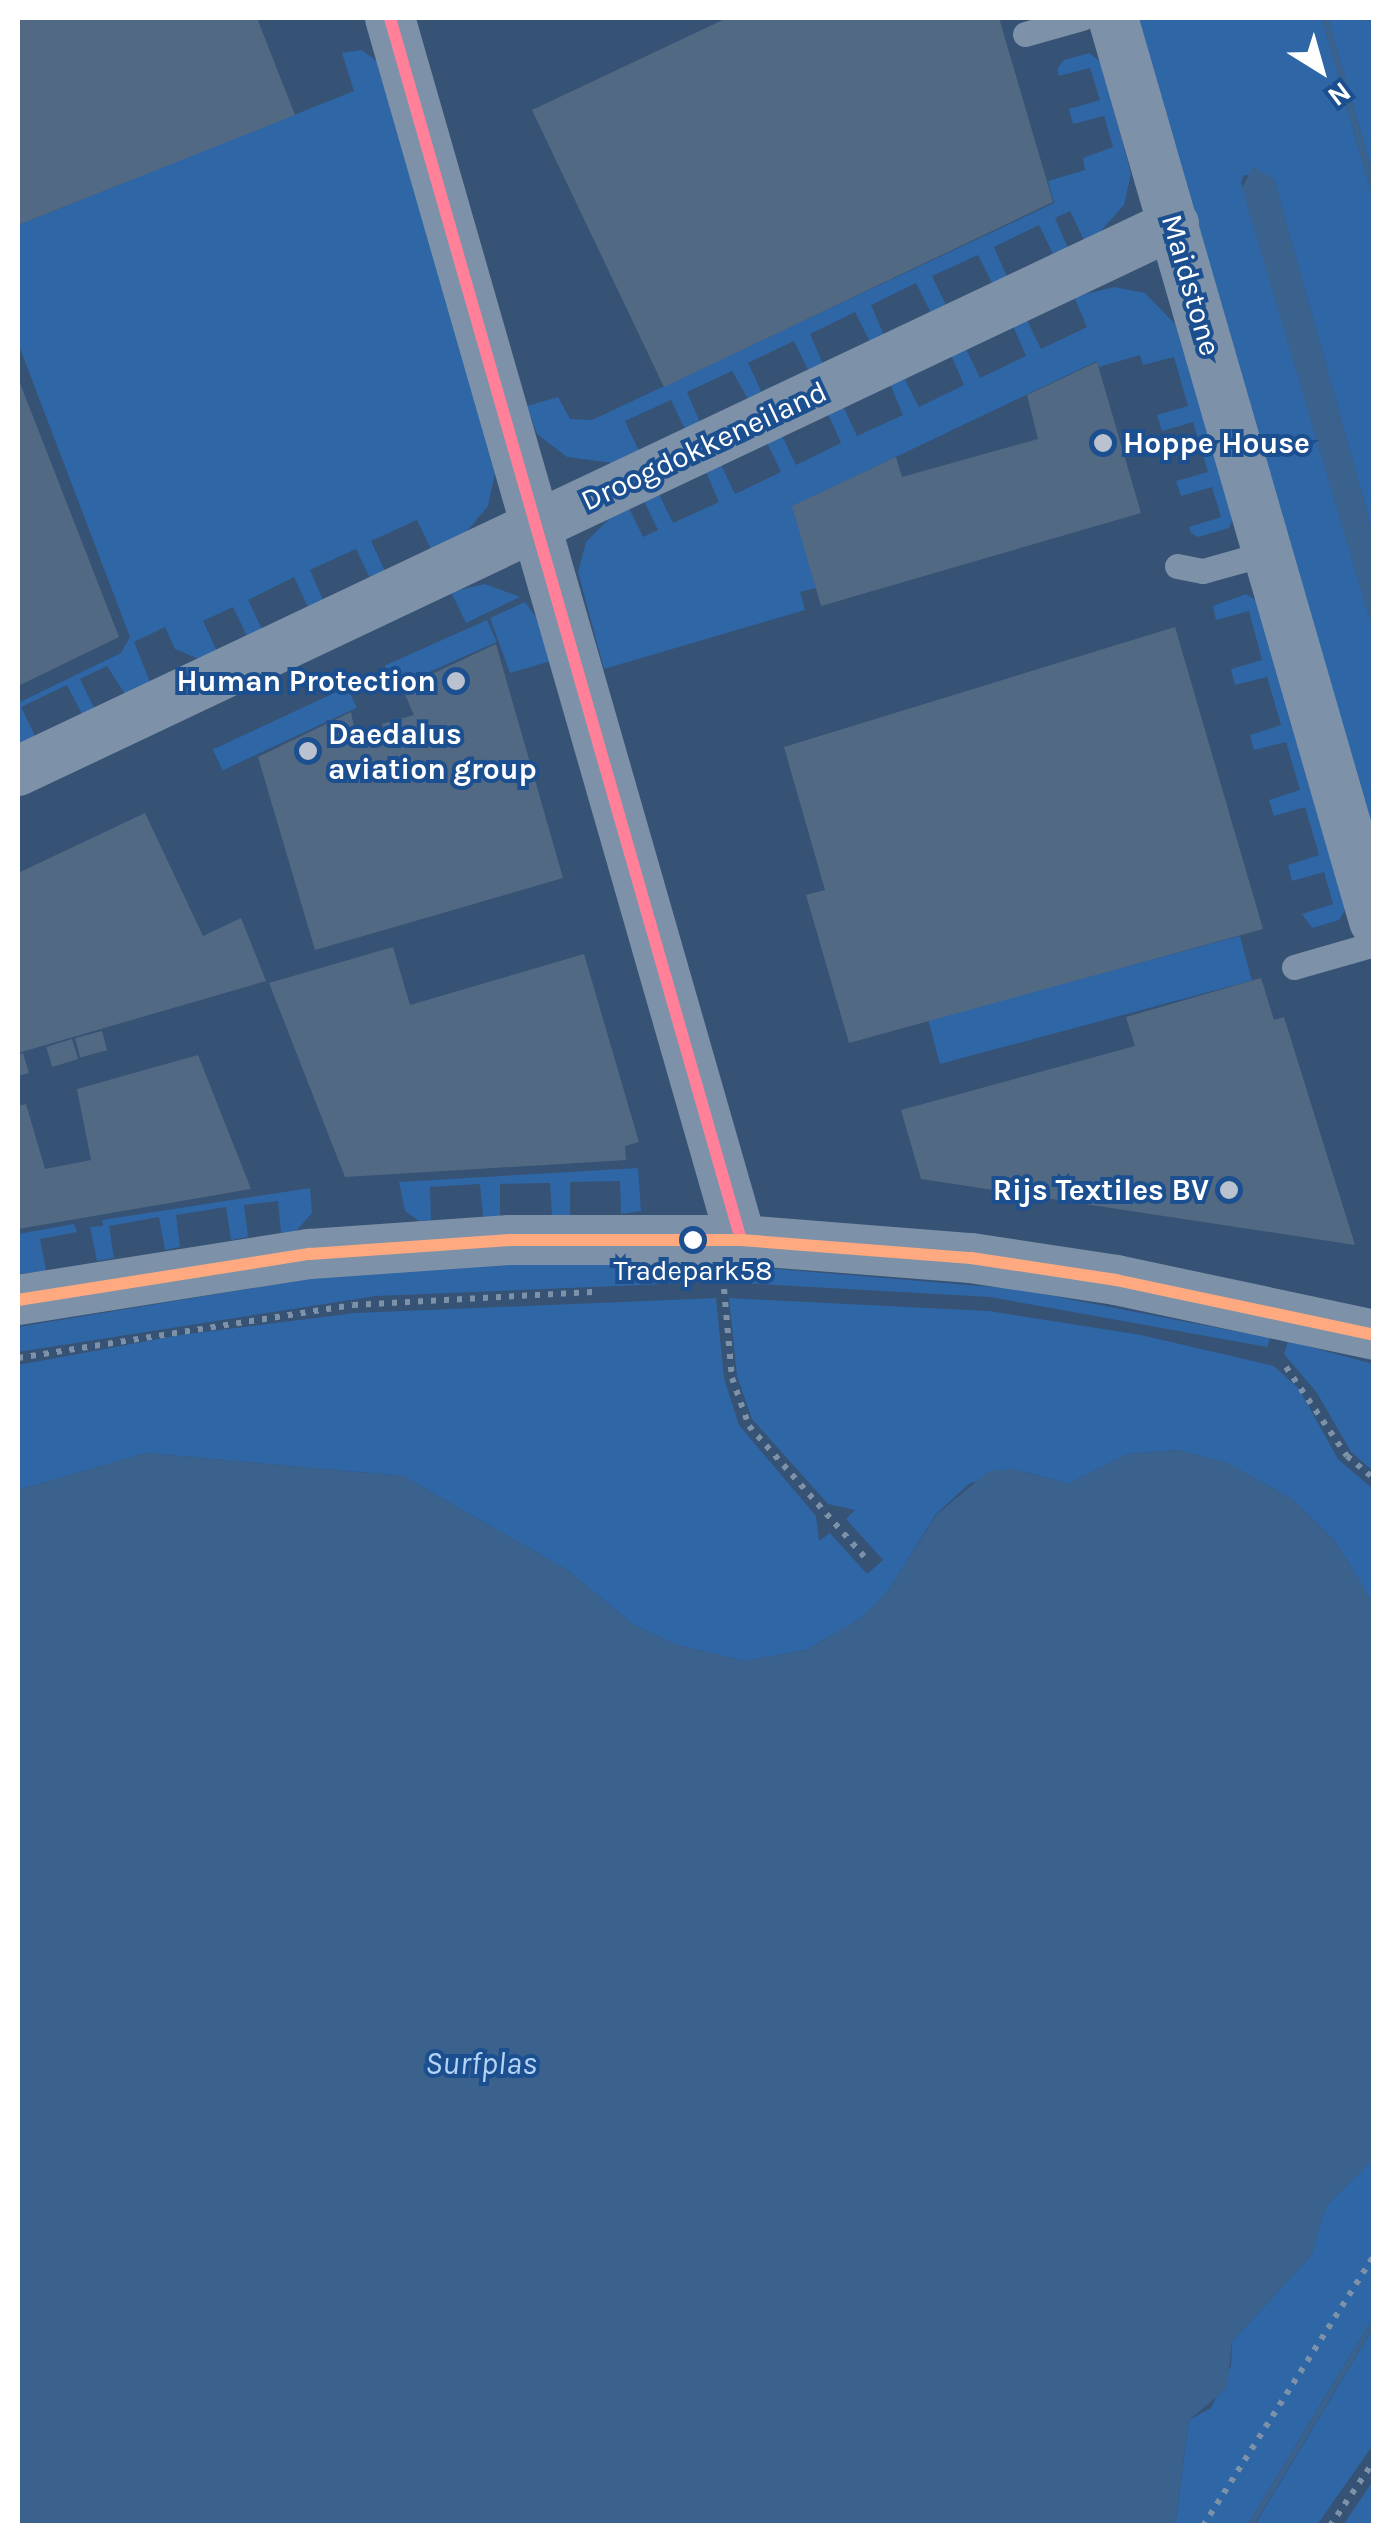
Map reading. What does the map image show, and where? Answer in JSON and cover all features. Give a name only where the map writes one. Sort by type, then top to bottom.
[{"type":"street","points":[[390,18],[742,1240]]},
{"type":"street","name":"Maidstone","points":[[1113,18],[1374,920]]},
{"type":"street","name":"Droogdokkeneiland","points":[[18,771],[1174,224]]},
{"type":"street","points":[[18,1300],[310,1254],[510,1240],[742,1240],[970,1258],[1116,1280],[1374,1335]]},
{"type":"lane","points":[[1026,34],[1082,18]]},
{"type":"lane","points":[[1178,566],[1203,572],[1267,553]]},
{"type":"lane","points":[[1294,968],[1374,944]]},
{"type":"path","points":[[712,1289],[744,1290]]},
{"type":"path","points":[[724,1289],[732,1378],[750,1426],[869,1562]]},
{"type":"path","points":[[18,1358],[353,1305],[610,1291]]},
{"type":"path","points":[[1274,1356],[1294,1375],[1347,1456],[1374,1479]]},
{"type":"path","points":[[1203,2526],[1374,2254]]},
{"type":"path","points":[[1330,2526],[1374,2461]]},
{"type":"shaded area","points":[[1137,18],[1322,18],[1373,199],[1373,534],[1274,179],[1244,175],[1241,182],[1373,630],[1373,835]]},
{"type":"shaded area","points":[[1328,18],[1373,18],[1373,175],[1333,36]]},
{"type":"shaded area","points":[[362,50],[378,62],[495,473],[488,506],[467,531],[431,549],[417,520],[371,541],[385,571],[370,578],[356,549],[310,570],[323,600],[308,607],[294,577],[248,600],[262,629],[247,636],[233,607],[203,621],[217,651],[199,659],[175,649],[165,627],[134,642],[150,682],[125,694],[107,666],[80,679],[94,708],[82,714],[67,685],[21,707],[35,736],[20,743],[18,703],[121,653],[130,637],[18,343],[18,225],[354,91],[342,53]]},
{"type":"shaded area","points":[[1089,53],[1101,62],[1131,174],[1124,205],[1098,234],[1084,240],[1070,211],[1055,218],[1068,248],[1053,254],[1039,225],[994,247],[1007,277],[992,283],[978,255],[932,276],[946,305],[931,313],[916,283],[871,305],[884,335],[870,342],[855,312],[810,334],[823,364],[808,370],[794,341],[748,363],[762,393],[748,399],[732,371],[687,392],[700,422],[685,429],[671,400],[625,421],[639,451],[614,463],[567,457],[537,434],[527,406],[558,397],[570,419],[592,420],[1054,203],[1048,181],[1085,170],[1083,158],[1113,147],[1104,116],[1073,124],[1069,109],[1100,100],[1090,68],[1059,76],[1057,69],[1064,60]]},
{"type":"shaded area","points":[[1114,287],[1145,293],[1176,325],[1233,518],[1229,528],[1198,537],[1189,527],[1221,517],[1212,487],[1181,496],[1176,481],[1208,472],[1193,422],[1162,431],[1157,415],[1188,406],[1174,357],[1143,365],[1140,355],[1099,367],[1097,361],[793,506],[816,588],[800,592],[805,610],[604,669],[578,572],[586,542],[611,517],[629,508],[643,537],[658,530],[644,501],[659,494],[673,523],[719,502],[706,472],[721,465],[735,494],[781,472],[767,443],[782,436],[796,465],[841,443],[828,414],[843,406],[857,436],[903,415],[890,384],[904,378],[919,407],[964,385],[951,355],[966,349],[980,378],[1026,356],[1013,326],[1027,320],[1041,349],[1087,327],[1074,297]]},
{"type":"shaded area","points":[[485,584],[520,597],[466,623],[451,592]]},
{"type":"shaded area","points":[[1246,594],[1257,601],[1346,908],[1339,920],[1312,928],[1302,914],[1333,904],[1324,872],[1292,881],[1288,865],[1319,855],[1305,807],[1274,816],[1269,800],[1300,790],[1286,742],[1254,750],[1250,735],[1281,725],[1267,677],[1235,685],[1231,669],[1262,660],[1249,611],[1216,620],[1213,606]]},
{"type":"shaded area","points":[[525,602],[539,621],[551,661],[510,673],[490,618]]},
{"type":"shaded area","points":[[487,620],[497,642],[394,687],[385,666]]},
{"type":"shaded area","points":[[347,687],[357,708],[223,770],[213,750]]},
{"type":"shaded area","points":[[1240,936],[1252,980],[940,1064],[928,1020]]},
{"type":"shaded area","points":[[638,1168],[641,1211],[621,1214],[620,1181],[570,1182],[570,1215],[552,1215],[550,1183],[500,1184],[500,1216],[483,1217],[480,1184],[430,1187],[431,1220],[419,1221],[405,1211],[399,1182]]},
{"type":"shaded area","points":[[310,1188],[312,1213],[296,1231],[281,1233],[278,1201],[244,1205],[248,1237],[231,1240],[226,1207],[176,1215],[180,1247],[165,1250],[159,1217],[109,1226],[114,1258],[97,1261],[90,1227],[103,1226],[102,1220]]},
{"type":"shaded area","points":[[74,1224],[77,1232],[40,1239],[46,1271],[18,1274],[18,1234]]},
{"type":"shaded area","points":[[689,1262],[689,1283],[376,1296],[18,1352],[18,1327],[314,1278],[478,1265]]},
{"type":"shaded area","points":[[704,1263],[1017,1289],[1270,1338],[1267,1347],[990,1297],[704,1281]]},
{"type":"shaded area","points":[[716,1298],[724,1378],[739,1425],[816,1516],[819,1541],[830,1533],[867,1574],[883,1560],[846,1519],[855,1510],[828,1504],[752,1419],[737,1376],[729,1298],[989,1311],[1141,1335],[1274,1366],[1299,1389],[1338,1459],[1373,1489],[1373,1603],[1335,1541],[1292,1499],[1227,1463],[1178,1450],[1128,1454],[1068,1484],[1025,1472],[970,1483],[936,1514],[889,1590],[860,1619],[806,1650],[745,1661],[677,1645],[634,1625],[567,1570],[403,1476],[146,1453],[18,1490],[18,1365],[180,1335],[355,1313]]},
{"type":"shaded area","points":[[1288,1341],[1373,1364],[1373,1471],[1351,1452],[1317,1393],[1284,1354]]},
{"type":"shaded area","points":[[1373,2159],[1373,2318],[1247,2525],[1175,2526],[1189,2420],[1211,2408],[1231,2366],[1232,2341],[1311,2256],[1326,2206]]},
{"type":"shaded area","points":[[1373,2328],[1373,2445],[1317,2525],[1254,2526]]},
{"type":"shaded area","points":[[1373,2481],[1373,2525],[1343,2525]]},
{"type":"water","points":[[1322,18],[1328,18],[1373,175],[1373,199]]},
{"type":"water","points":[[1253,167],[1274,179],[1373,534],[1373,630],[1242,188]]},
{"type":"water","name":"Surfplas","points":[[1178,1450],[1227,1463],[1292,1499],[1335,1541],[1373,1603],[1374,2159],[1326,2206],[1311,2256],[1232,2341],[1227,2388],[1189,2420],[1175,2525],[18,2525],[18,1490],[146,1453],[403,1476],[567,1570],[634,1625],[677,1645],[745,1661],[806,1650],[860,1619],[889,1590],[936,1515],[989,1471],[1013,1469],[1068,1484],[1128,1454]]},
{"type":"water","points":[[1373,2318],[1373,2328],[1254,2525],[1247,2525]]},
{"type":"building","points":[[18,18],[257,18],[295,115],[18,225]]},
{"type":"building","points":[[727,18],[999,18],[1053,202],[664,387],[532,110]]},
{"type":"building","points":[[1097,362],[1141,513],[821,606],[792,506],[896,457],[902,477],[1038,439],[1027,395]]},
{"type":"building","points":[[18,378],[119,637],[18,686]]},
{"type":"building","points":[[1175,627],[1263,929],[849,1043],[806,895],[825,890],[784,747]]},
{"type":"building","points":[[496,644],[563,878],[315,950],[258,757],[351,712],[358,747],[387,739],[382,724],[414,715],[402,688]]},
{"type":"building","points":[[145,813],[203,936],[241,918],[266,981],[18,1053],[18,873]]},
{"type":"building","points":[[393,947],[410,1005],[584,954],[639,1142],[625,1146],[626,1160],[345,1177],[269,983]]},
{"type":"building","points":[[1261,978],[1274,1020],[1284,1017],[1355,1245],[921,1179],[901,1110],[1135,1046],[1126,1017]]},
{"type":"building","points":[[102,1031],[107,1050],[80,1058],[75,1038]]},
{"type":"building","points":[[72,1039],[78,1059],[52,1067],[46,1047]]},
{"type":"building","points":[[23,1053],[29,1073],[18,1076],[18,1055]]},
{"type":"building","points":[[198,1055],[251,1189],[18,1229],[18,1106],[26,1104],[45,1169],[91,1160],[77,1089]]},
{"type":"transit line","points":[[390,18],[741,1240]]},
{"type":"transit line","points":[[18,1300],[310,1254],[510,1240],[741,1240],[971,1258],[1116,1280],[1374,1335]]},
{"type":"place","name":"Hoppe House","points":[[1103,443]]},
{"type":"place","name":"Human Protection","points":[[456,681]]},
{"type":"place","name":"Daedalus aviation group","points":[[308,751]]},
{"type":"place","name":"Rijs Textiles BV","points":[[1229,1190]]},
{"type":"place","name":"Tradepark58","points":[[693,1240]]}]
